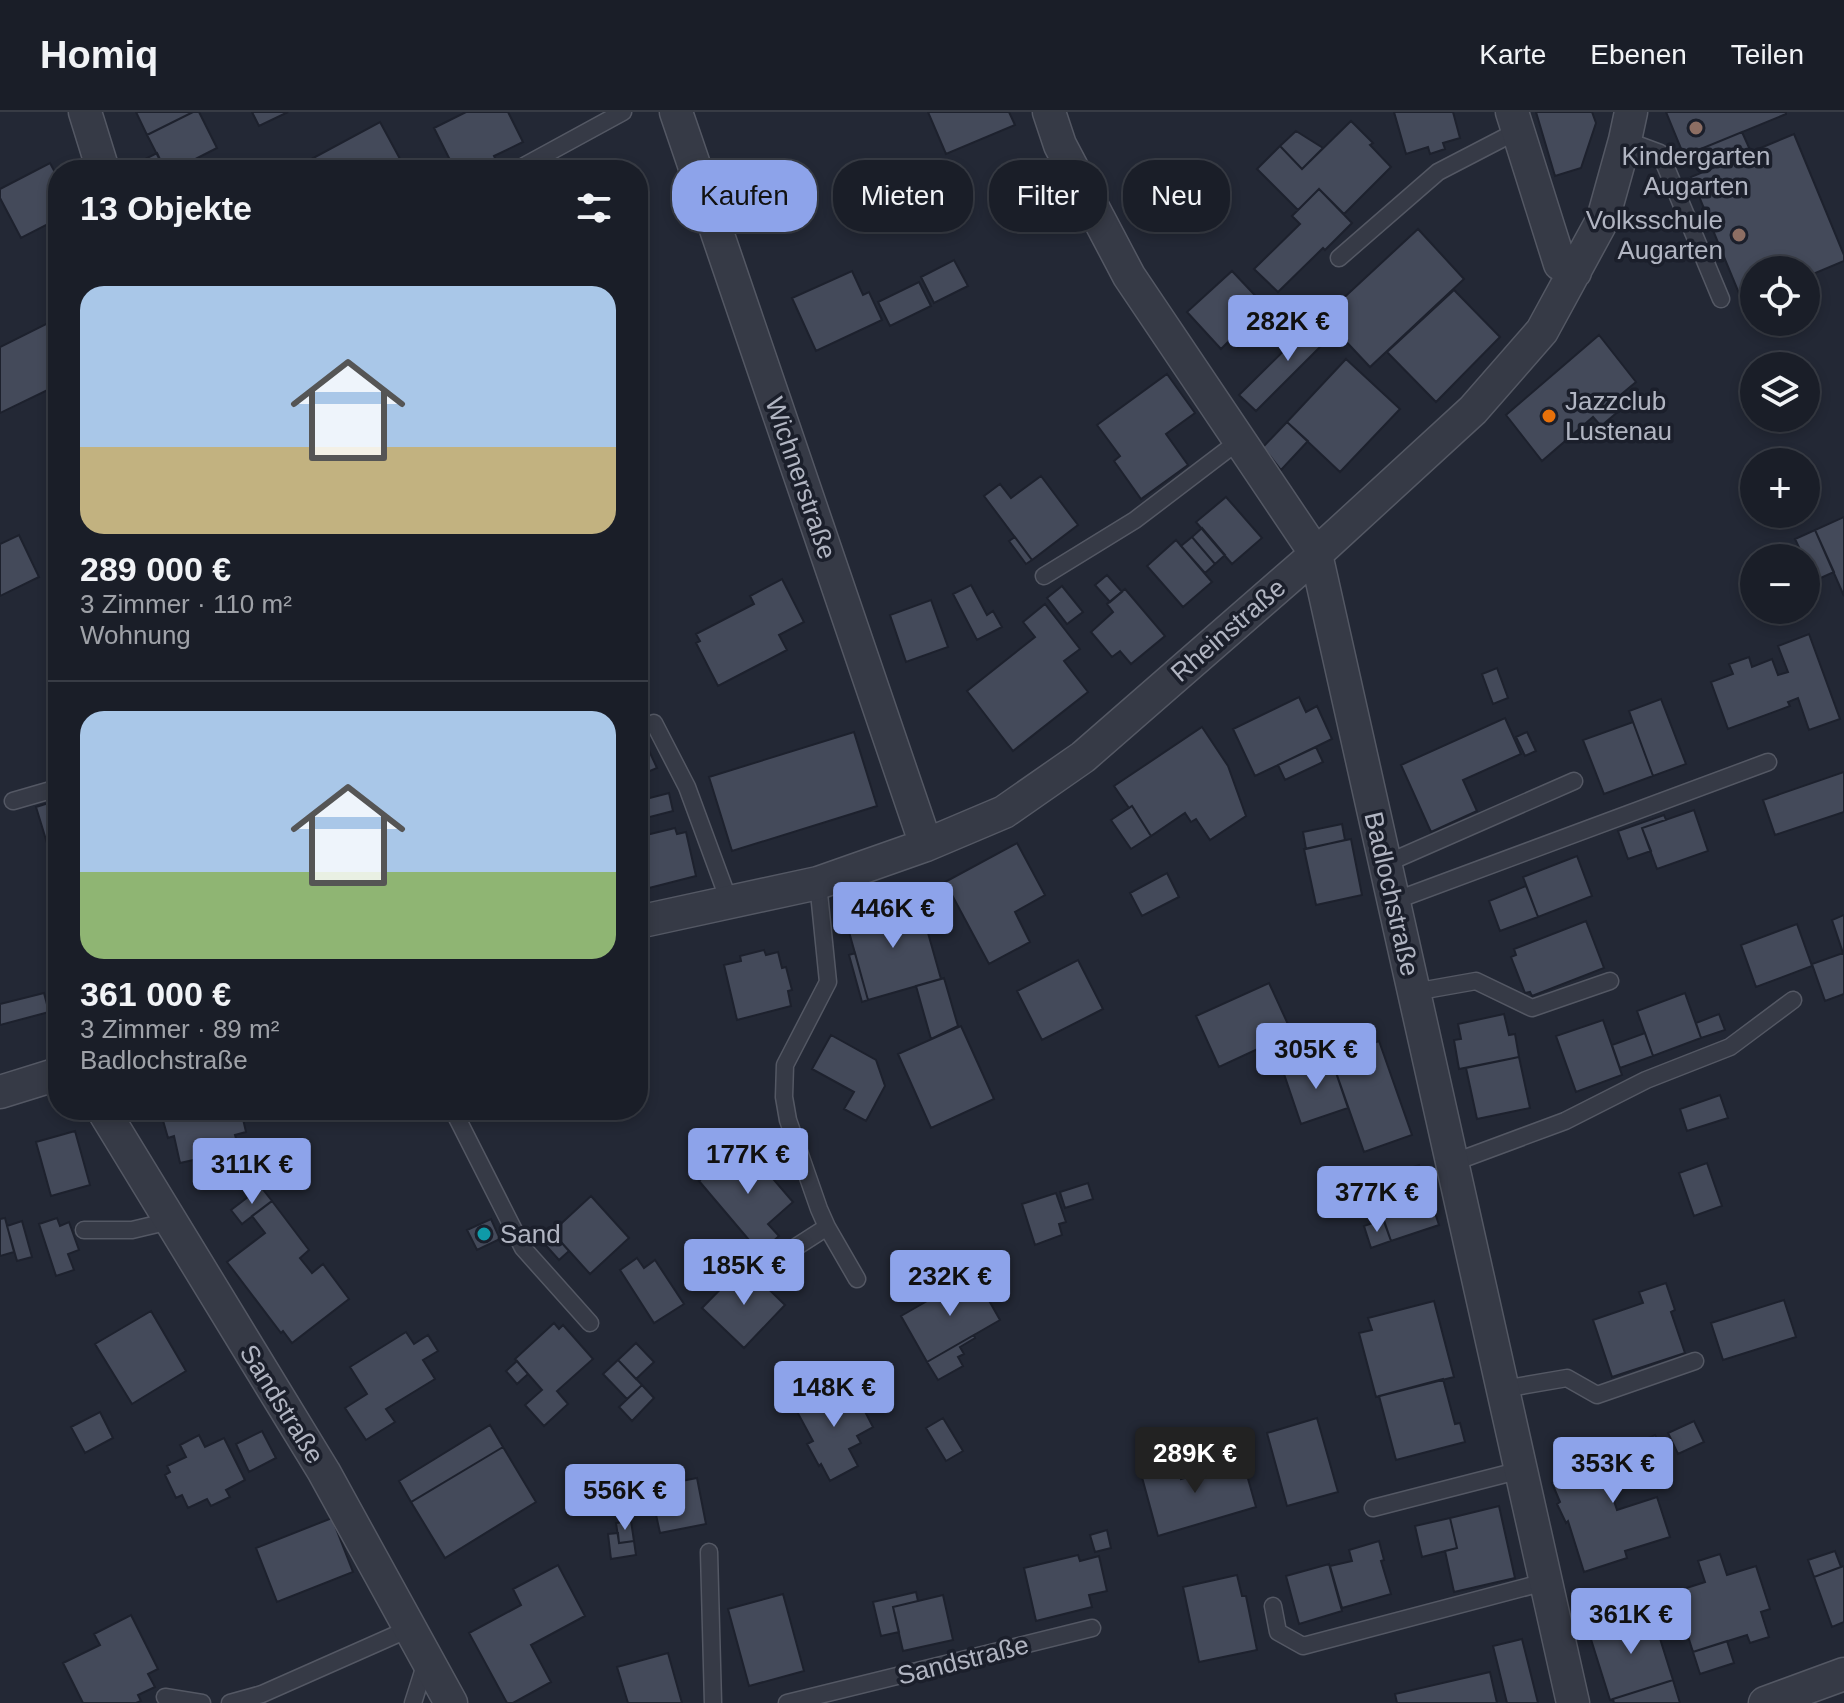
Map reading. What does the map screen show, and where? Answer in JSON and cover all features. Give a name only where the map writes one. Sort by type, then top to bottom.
[{"type":"street","points":[[85,112],[100,160]]},
{"type":"street","name":"Wichnerstraße","points":[[676,112],[926,845]]},
{"type":"street","points":[[1049,112],[1060,145],[1129,276],[1316,554]]},
{"type":"street","points":[[1514,122],[1560,264],[1575,272]]},
{"type":"street","name":"Rheinstraße","points":[[648,920],[818,883],[926,845],[1004,812],[1083,757],[1316,554],[1473,410],[1542,331],[1603,219],[1628,126]]},
{"type":"street","name":"Badlochstraße","points":[[1316,554],[1573,1703]]},
{"type":"street","points":[[0,1092],[48,1077]]},
{"type":"street","name":"Sandstraße","points":[[109,1120],[324,1472],[451,1703]]},
{"type":"street","points":[[1765,1703],[1844,1674]]},
{"type":"lane","points":[[535,160],[623,112]]},
{"type":"lane","points":[[1339,258],[1438,172],[1514,122]]},
{"type":"lane","points":[[1628,126],[1660,153],[1721,299]]},
{"type":"lane","points":[[1044,576],[1135,520],[1240,440]]},
{"type":"lane","points":[[654,723],[687,787],[729,901]]},
{"type":"lane","points":[[1394,901],[1768,762]]},
{"type":"lane","points":[[1385,864],[1574,781]]},
{"type":"lane","points":[[13,801],[48,791]]},
{"type":"lane","points":[[818,883],[828,982],[785,1065],[784,1097],[788,1120],[827,1227],[857,1279]]},
{"type":"lane","points":[[1414,992],[1476,981],[1532,1008],[1610,981]]},
{"type":"lane","points":[[1452,1163],[1565,1121],[1646,1080],[1730,1047],[1793,1000]]},
{"type":"lane","points":[[458,1120],[523,1248],[590,1323]]},
{"type":"lane","points":[[84,1230],[132,1230],[170,1221]]},
{"type":"lane","points":[[782,1256],[827,1227]]},
{"type":"lane","points":[[1503,1389],[1567,1378],[1597,1395],[1695,1361]]},
{"type":"lane","points":[[1373,1508],[1521,1470]]},
{"type":"lane","points":[[709,1552],[713,1703]]},
{"type":"lane","points":[[1273,1606],[1278,1632],[1303,1646],[1545,1582]]},
{"type":"lane","points":[[230,1703],[262,1694],[411,1628]]},
{"type":"lane","name":"Sandstraße","points":[[787,1703],[1092,1628]]},
{"type":"lane","points":[[413,1703],[427,1658]]},
{"type":"lane","points":[[165,1697],[202,1703]]},
{"type":"building","points":[[136,112],[193,112],[147,135]]},
{"type":"building","points":[[193,112],[199,112],[217,148],[194,160],[160,160],[147,135]]},
{"type":"building","points":[[252,112],[288,112],[259,126]]},
{"type":"building","points":[[466,112],[508,112],[523,142],[494,156],[496,160],[450,160],[434,128]]},
{"type":"building","points":[[928,112],[1009,112],[1015,125],[946,154]]},
{"type":"building","points":[[1394,112],[1453,112],[1460,138],[1443,143],[1445,149],[1430,154],[1428,147],[1406,154]]},
{"type":"building","points":[[1536,112],[1592,112],[1596,123],[1581,168],[1555,176]]},
{"type":"building","points":[[1666,112],[1786,112],[1786,114],[1684,156]]},
{"type":"building","points":[[1351,121],[1391,167],[1344,214],[1319,189],[1298,210],[1257,169],[1280,146],[1302,169]]},
{"type":"building","points":[[380,122],[401,160],[310,160]]},
{"type":"building","points":[[1296,131],[1323,148],[1302,169],[1280,146]]},
{"type":"building","points":[[1742,132],[1751,152],[1706,170],[1698,150]]},
{"type":"building","points":[[1794,134],[1844,261],[1820,271],[1820,256],[1740,256],[1740,296],[1691,177]]},
{"type":"building","points":[[157,153],[160,160],[143,160]]},
{"type":"building","points":[[48,164],[48,224],[21,238],[0,198],[0,189]]},
{"type":"building","points":[[1319,189],[1352,223],[1278,292],[1254,269],[1300,224],[1292,216]]},
{"type":"building","points":[[1418,229],[1464,279],[1370,367],[1323,317]]},
{"type":"building","points":[[954,260],[968,286],[934,303],[921,277]]},
{"type":"building","points":[[852,271],[863,295],[869,292],[882,320],[816,351],[792,298]]},
{"type":"building","points":[[1232,271],[1266,307],[1255,317],[1262,324],[1238,347],[1231,339],[1221,349],[1187,312]]},
{"type":"building","points":[[919,282],[931,306],[890,326],[878,302]]},
{"type":"building","points":[[1454,290],[1500,337],[1436,402],[1387,352]]},
{"type":"building","points":[[1322,313],[1336,331],[1256,411],[1239,395]]},
{"type":"building","points":[[48,323],[48,390],[0,413],[0,347]]},
{"type":"building","points":[[1599,335],[1636,382],[1618,397],[1626,405],[1601,426],[1593,417],[1542,461],[1506,415]]},
{"type":"building","points":[[1346,359],[1400,409],[1340,472],[1287,422]]},
{"type":"building","points":[[1167,374],[1195,413],[1166,434],[1188,465],[1141,499],[1114,461],[1120,456],[1097,425]]},
{"type":"building","points":[[1287,422],[1308,441],[1281,470],[1263,447]]},
{"type":"building","points":[[1041,476],[1078,525],[1032,560],[984,496],[1000,484],[1011,498]]},
{"type":"building","points":[[1226,497],[1262,538],[1232,564],[1196,522]]},
{"type":"building","points":[[1844,517],[1844,596],[1815,530]]},
{"type":"building","points":[[1202,528],[1225,555],[1215,564],[1192,537]]},
{"type":"building","points":[[1815,530],[1834,572],[1820,578],[1820,544],[1797,544],[1795,539]]},
{"type":"building","points":[[19,535],[39,577],[0,596],[0,544]]},
{"type":"building","points":[[1015,537],[1032,560],[1026,564],[1009,541]]},
{"type":"building","points":[[1192,537],[1215,564],[1205,573],[1181,546]]},
{"type":"building","points":[[1176,540],[1212,582],[1183,607],[1147,566]]},
{"type":"building","points":[[1107,575],[1122,592],[1110,602],[1095,585]]},
{"type":"building","points":[[782,579],[804,622],[779,635],[787,650],[718,686],[696,643],[700,641],[696,634],[754,604],[750,596]]},
{"type":"building","points":[[971,585],[987,615],[993,611],[1002,627],[977,640],[953,594]]},
{"type":"building","points":[[1062,586],[1083,612],[1067,624],[1047,598]]},
{"type":"building","points":[[1125,589],[1165,636],[1131,664],[1120,651],[1112,657],[1091,632],[1113,612],[1107,604]]},
{"type":"building","points":[[931,600],[948,647],[906,662],[890,615]]},
{"type":"building","points":[[1045,604],[1080,649],[1064,661],[1088,692],[1013,751],[967,691],[1035,637],[1023,622]]},
{"type":"building","points":[[1809,634],[1840,719],[1809,730],[1798,698],[1788,702],[1790,706],[1728,729],[1711,682],[1733,674],[1729,664],[1749,657],[1752,667],[1772,659],[1778,675],[1788,672],[1778,646]]},
{"type":"building","points":[[1497,668],[1508,698],[1493,704],[1482,674]]},
{"type":"building","points":[[1299,697],[1306,712],[1317,706],[1332,739],[1255,776],[1233,729]]},
{"type":"building","points":[[1661,699],[1686,764],[1653,776],[1629,711]]},
{"type":"building","points":[[1505,718],[1521,754],[1463,780],[1477,811],[1431,832],[1401,765]]},
{"type":"building","points":[[1633,722],[1653,776],[1604,794],[1583,740]]},
{"type":"building","points":[[1202,727],[1228,766],[1246,816],[1210,840],[1196,819],[1191,822],[1185,813],[1151,836],[1132,806],[1129,808],[1114,786]]},
{"type":"building","points":[[854,732],[877,806],[732,851],[709,777]]},
{"type":"building","points":[[1527,732],[1536,751],[1525,756],[1516,737]]},
{"type":"building","points":[[1316,747],[1323,762],[1285,780],[1278,765]]},
{"type":"building","points":[[648,749],[657,768],[648,772]]},
{"type":"building","points":[[1844,772],[1844,812],[1775,835],[1763,800]]},
{"type":"building","points":[[669,793],[673,811],[648,817],[648,798]]},
{"type":"building","points":[[48,803],[48,846],[36,807]]},
{"type":"building","points":[[1132,806],[1151,836],[1131,849],[1111,820]]},
{"type":"building","points":[[1694,810],[1708,851],[1657,869],[1642,828]]},
{"type":"building","points":[[1664,815],[1666,820],[1642,828],[1651,851],[1628,859],[1618,831]]},
{"type":"building","points":[[1342,824],[1345,840],[1306,849],[1303,832]]},
{"type":"building","points":[[675,828],[677,834],[686,832],[696,876],[649,888],[648,835]]},
{"type":"building","points":[[1351,839],[1362,895],[1316,905],[1304,849]]},
{"type":"building","points":[[1017,843],[1045,895],[1015,912],[1030,942],[989,964],[945,882]]},
{"type":"building","points":[[1577,856],[1592,896],[1538,917],[1523,877]]},
{"type":"building","points":[[1167,873],[1179,897],[1142,916],[1130,893]]},
{"type":"building","points":[[1526,886],[1538,917],[1500,931],[1489,901]]},
{"type":"building","points":[[919,901],[941,979],[868,1000],[846,921]]},
{"type":"building","points":[[1844,915],[1844,994],[1825,1001],[1812,964],[1843,953],[1832,920]]},
{"type":"building","points":[[1586,921],[1604,968],[1532,996],[1530,992],[1525,993],[1511,957],[1516,955],[1514,949]]},
{"type":"building","points":[[1797,924],[1812,966],[1756,987],[1741,945]]},
{"type":"building","points":[[764,950],[766,955],[778,952],[782,968],[786,967],[792,990],[788,991],[791,1006],[737,1020],[724,965],[741,961],[740,956]]},
{"type":"building","points":[[855,953],[868,1000],[862,1002],[849,955]]},
{"type":"building","points":[[1078,960],[1103,1009],[1042,1040],[1017,991]]},
{"type":"building","points":[[944,978],[958,1026],[931,1039],[916,986]]},
{"type":"building","points":[[1269,983],[1292,1033],[1219,1067],[1196,1016]]},
{"type":"building","points":[[44,993],[48,1012],[0,1025],[0,1004]]},
{"type":"building","points":[[1685,993],[1701,1038],[1653,1056],[1637,1011]]},
{"type":"building","points":[[1504,1014],[1509,1035],[1515,1034],[1519,1057],[1459,1069],[1454,1040],[1461,1039],[1458,1024]]},
{"type":"building","points":[[1719,1014],[1725,1030],[1701,1038],[1696,1023]]},
{"type":"building","points":[[1603,1020],[1622,1075],[1576,1092],[1556,1036]]},
{"type":"building","points":[[961,1026],[994,1099],[931,1128],[898,1054]]},
{"type":"building","points":[[1645,1033],[1653,1056],[1620,1068],[1612,1045]]},
{"type":"building","points":[[831,1035],[876,1060],[885,1086],[866,1121],[844,1109],[854,1092],[812,1069]]},
{"type":"building","points":[[1379,1041],[1412,1135],[1364,1152],[1331,1058]]},
{"type":"building","points":[[1519,1057],[1530,1108],[1477,1119],[1466,1068]]},
{"type":"building","points":[[1331,1058],[1348,1108],[1301,1124],[1284,1074]]},
{"type":"building","points":[[1720,1095],[1728,1118],[1687,1131],[1680,1109]]},
{"type":"building","points":[[163,1120],[243,1120],[246,1132],[235,1135],[238,1145],[197,1155],[198,1159],[180,1163],[174,1136],[168,1138]]},
{"type":"building","points":[[75,1131],[90,1185],[51,1196],[36,1142]]},
{"type":"building","points":[[743,1144],[793,1202],[768,1224],[779,1236],[760,1253],[699,1181]]},
{"type":"building","points":[[1707,1163],[1722,1206],[1694,1216],[1679,1173]]},
{"type":"building","points":[[1419,1165],[1439,1225],[1391,1241],[1371,1182]]},
{"type":"building","points":[[1088,1183],[1093,1199],[1065,1208],[1060,1192]]},
{"type":"building","points":[[261,1187],[272,1201],[242,1224],[231,1210]]},
{"type":"building","points":[[1056,1193],[1066,1222],[1059,1224],[1062,1235],[1035,1245],[1022,1204]]},
{"type":"building","points":[[591,1196],[629,1238],[590,1274],[552,1232]]},
{"type":"building","points":[[272,1201],[309,1250],[300,1258],[312,1273],[323,1264],[349,1299],[292,1343],[227,1262],[265,1233],[252,1216]]},
{"type":"building","points":[[5,1218],[14,1252],[0,1256],[0,1219]]},
{"type":"building","points":[[57,1218],[60,1226],[69,1222],[79,1250],[68,1254],[74,1270],[56,1276],[39,1224]]},
{"type":"building","name":"Sand","points":[[491,1219],[500,1239],[477,1250],[467,1230]]},
{"type":"building","points":[[1383,1219],[1391,1241],[1371,1248],[1364,1226]]},
{"type":"building","points":[[22,1221],[32,1257],[17,1261],[7,1226]]},
{"type":"building","points":[[552,1232],[569,1251],[559,1260],[542,1241]]},
{"type":"building","points":[[637,1258],[644,1268],[655,1260],[684,1304],[654,1323],[620,1270]]},
{"type":"building","points":[[744,1265],[785,1305],[744,1348],[702,1308]]},
{"type":"building","points":[[974,1274],[1000,1320],[927,1362],[901,1316]]},
{"type":"building","points":[[1666,1283],[1675,1310],[1671,1312],[1685,1353],[1612,1377],[1593,1320],[1643,1303],[1639,1292]]},
{"type":"building","points":[[1784,1300],[1796,1337],[1723,1360],[1711,1323]]},
{"type":"building","points":[[1434,1301],[1454,1377],[1376,1397],[1359,1333],[1372,1330],[1368,1318]]},
{"type":"building","points":[[151,1311],[186,1371],[132,1404],[95,1344]]},
{"type":"building","points":[[554,1323],[559,1329],[563,1325],[593,1359],[557,1391],[568,1404],[544,1426],[525,1405],[542,1390],[515,1359]]},
{"type":"building","points":[[406,1332],[414,1344],[428,1335],[438,1351],[423,1360],[435,1379],[386,1409],[395,1422],[366,1440],[345,1408],[367,1394],[350,1367]]},
{"type":"building","points":[[974,1335],[975,1338],[960,1347],[964,1354],[958,1357],[963,1366],[938,1380],[927,1362]]},
{"type":"building","points":[[636,1343],[654,1362],[636,1379],[618,1360]]},
{"type":"building","points":[[618,1360],[642,1385],[627,1399],[603,1374]]},
{"type":"building","points":[[517,1361],[528,1374],[517,1384],[506,1371]]},
{"type":"building","points":[[1443,1379],[1455,1424],[1460,1423],[1465,1442],[1396,1460],[1379,1396]]},
{"type":"building","points":[[835,1383],[844,1400],[856,1394],[873,1427],[857,1436],[861,1443],[849,1449],[858,1466],[830,1481],[807,1444],[813,1441],[794,1406]]},
{"type":"building","points":[[642,1385],[654,1398],[632,1421],[619,1407]]},
{"type":"building","points":[[100,1412],[113,1438],[85,1453],[71,1427]]},
{"type":"building","points":[[943,1418],[963,1451],[946,1461],[926,1428]]},
{"type":"building","points":[[1317,1418],[1338,1492],[1287,1506],[1267,1433]]},
{"type":"building","points":[[1694,1421],[1704,1442],[1678,1454],[1668,1433]]},
{"type":"building","points":[[490,1425],[503,1447],[411,1502],[399,1481]]},
{"type":"building","points":[[262,1431],[276,1458],[249,1472],[236,1444]]},
{"type":"building","points":[[199,1435],[205,1447],[224,1438],[245,1480],[226,1490],[230,1497],[211,1506],[207,1499],[188,1508],[182,1495],[176,1498],[165,1475],[170,1472],[167,1466],[186,1457],[180,1445]]},
{"type":"building","points":[[1655,1435],[1672,1471],[1635,1488],[1629,1477],[1609,1486],[1617,1510],[1657,1497],[1670,1537],[1625,1551],[1627,1558],[1584,1572],[1568,1521],[1566,1523],[1557,1504],[1560,1502],[1552,1483]]},
{"type":"building","points":[[503,1447],[536,1502],[445,1558],[411,1502]]},
{"type":"building","points":[[1175,1460],[1181,1479],[1243,1461],[1256,1507],[1158,1536],[1140,1470]]},
{"type":"building","points":[[697,1478],[706,1524],[660,1533],[650,1487]]},
{"type":"building","points":[[1499,1506],[1515,1578],[1454,1592],[1445,1551],[1457,1548],[1450,1518]]},
{"type":"building","points":[[332,1518],[353,1572],[277,1602],[256,1548]]},
{"type":"building","points":[[1450,1518],[1457,1548],[1422,1557],[1415,1526]]},
{"type":"building","points":[[631,1521],[634,1541],[619,1543],[616,1523]]},
{"type":"building","points":[[1107,1530],[1111,1548],[1095,1552],[1090,1535]]},
{"type":"building","points":[[618,1533],[619,1543],[634,1541],[636,1555],[611,1559],[608,1534]]},
{"type":"building","points":[[1379,1541],[1384,1560],[1381,1561],[1391,1594],[1342,1608],[1330,1566],[1352,1561],[1349,1550]]},
{"type":"building","points":[[1835,1551],[1841,1567],[1814,1577],[1808,1560]]},
{"type":"building","points":[[1720,1554],[1727,1575],[1756,1566],[1770,1609],[1761,1612],[1769,1637],[1750,1643],[1747,1635],[1693,1652],[1674,1592],[1705,1582],[1698,1561]]},
{"type":"building","points":[[1078,1555],[1080,1561],[1099,1556],[1107,1591],[1089,1595],[1092,1607],[1036,1621],[1024,1568]]},
{"type":"building","points":[[1329,1564],[1342,1611],[1299,1624],[1286,1576]]},
{"type":"building","points":[[558,1565],[585,1616],[531,1645],[551,1682],[513,1703],[507,1703],[469,1633],[521,1605],[513,1589]]},
{"type":"building","points":[[1844,1566],[1844,1622],[1832,1627],[1814,1577]]},
{"type":"building","points":[[1237,1575],[1242,1596],[1246,1596],[1257,1650],[1199,1662],[1183,1587]]},
{"type":"building","points":[[916,1592],[918,1601],[893,1607],[899,1632],[881,1636],[873,1602]]},
{"type":"building","points":[[783,1594],[804,1671],[749,1686],[728,1609]]},
{"type":"building","points":[[943,1595],[953,1640],[903,1651],[893,1607]]},
{"type":"building","points":[[1646,1601],[1651,1613],[1592,1632],[1588,1619]]},
{"type":"building","points":[[1652,1613],[1673,1680],[1610,1700],[1589,1633]]},
{"type":"building","points":[[131,1615],[158,1669],[148,1674],[155,1687],[138,1695],[141,1701],[136,1703],[83,1703],[63,1663],[100,1645],[94,1634]]},
{"type":"building","points":[[1522,1639],[1538,1703],[1507,1703],[1493,1646]]},
{"type":"building","points":[[1727,1641],[1734,1663],[1700,1674],[1693,1652]]},
{"type":"building","points":[[668,1653],[682,1703],[628,1703],[617,1667]]},
{"type":"building","points":[[1490,1672],[1497,1703],[1397,1703],[1395,1694]]},
{"type":"building","points":[[1673,1680],[1680,1703],[1614,1703],[1613,1699]]},
{"type":"place","name":"Kindergarten Augarten","points":[[1696,128]]},
{"type":"place","name":"Volksschule Augarten","points":[[1739,235]]},
{"type":"place","name":"Jazzclub Lustenau","points":[[1549,416]]},
{"type":"place","name":"Sand","points":[[484,1234]]}]
